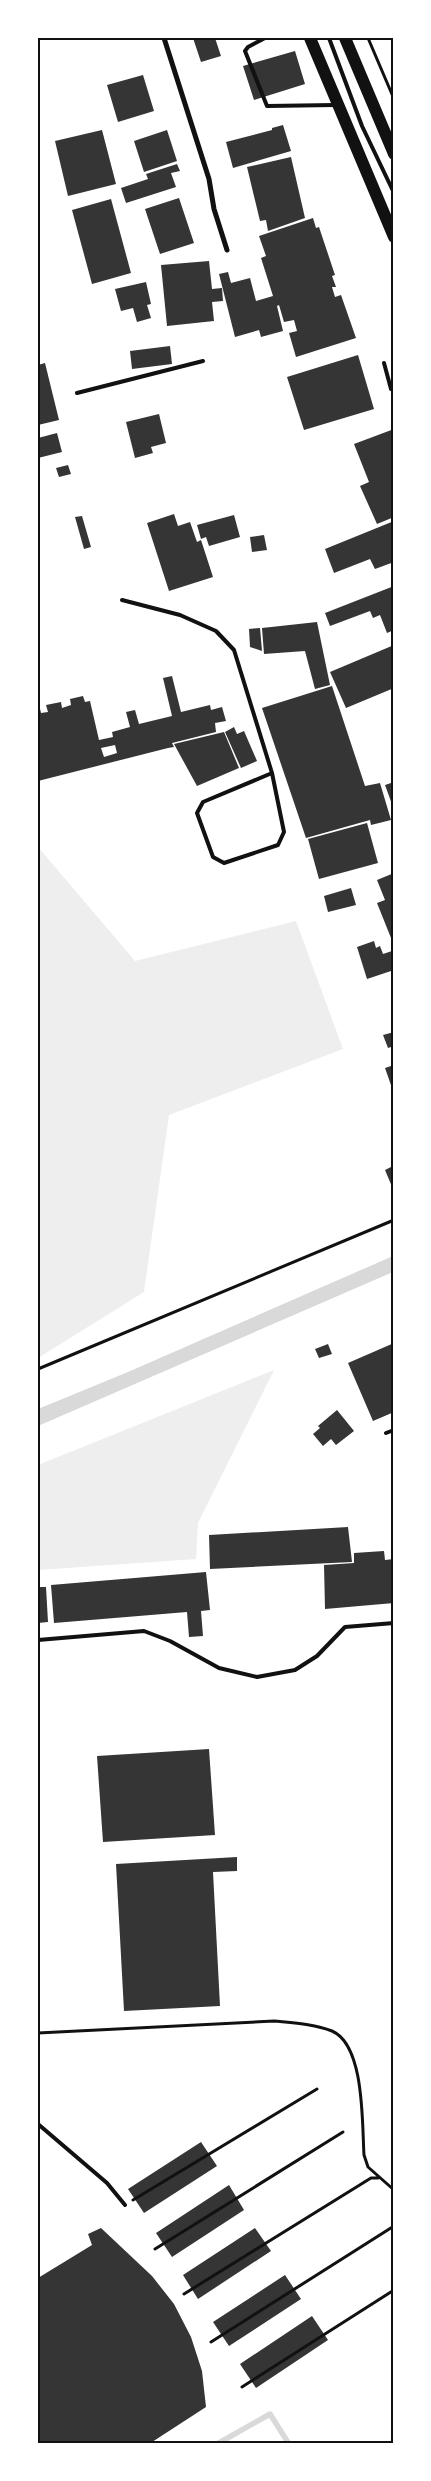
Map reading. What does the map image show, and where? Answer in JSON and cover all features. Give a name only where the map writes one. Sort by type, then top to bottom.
[{"type":"main road","points":[[310,38],[394,237]]},
{"type":"main road","points":[[345,38],[394,154]]},
{"type":"street","points":[[164,38],[209,179],[214,209],[227,250]]},
{"type":"lane","points":[[266,38],[248,47],[245,51],[267,106],[339,105]]},
{"type":"lane","points":[[329,38],[362,126],[394,193]]},
{"type":"lane","points":[[77,394],[203,361]]},
{"type":"lane","points":[[384,363],[391,389],[394,388]]},
{"type":"lane","points":[[122,600],[180,615],[216,631],[234,650],[272,773],[284,832],[278,845],[224,863],[213,857],[197,813],[203,802],[272,773]]},
{"type":"lane","points":[[386,1433],[394,1430]]},
{"type":"lane","points":[[38,1640],[144,1631],[170,1641],[219,1668],[257,1676],[295,1670],[317,1656],[345,1627],[394,1623]]},
{"type":"lane","points":[[38,2124],[107,2182],[125,2205]]},
{"type":"path","points":[[368,38],[394,99]]},
{"type":"path","points":[[38,1369],[394,1220]]},
{"type":"path","points":[[38,2032],[274,2021],[308,2024],[334,2032],[345,2043],[357,2072],[364,2155],[368,2167],[378,2178],[394,2190]]},
{"type":"path","points":[[125,2205],[317,2089]]},
{"type":"path","points":[[155,2249],[343,2132]]},
{"type":"path","points":[[184,2294],[371,2178],[378,2178]]},
{"type":"path","points":[[211,2342],[394,2226]]},
{"type":"path","points":[[242,2387],[394,2290]]},
{"type":"shaded area","points":[[38,847],[135,961],[296,921],[343,1049],[169,1115],[144,1292],[38,1358]]},
{"type":"shaded area","points":[[393,1256],[393,1272],[38,1426],[38,1409],[128,1372]]},
{"type":"shaded area","points":[[274,1370],[198,1523],[196,1559],[38,1570],[38,1465]]},
{"type":"building","points":[[193,38],[215,38],[221,56],[201,62]]},
{"type":"building","points":[[295,51],[305,84],[254,100],[243,66]]},
{"type":"building","points":[[143,75],[154,111],[118,122],[107,85]]},
{"type":"building","points":[[283,125],[291,151],[233,168],[226,142],[272,130],[272,128]]},
{"type":"building","points":[[102,130],[116,184],[68,196],[55,141]]},
{"type":"building","points":[[167,130],[177,161],[144,172],[134,141]]},
{"type":"building","points":[[291,157],[305,218],[268,231],[266,220],[260,221],[247,167]]},
{"type":"building","points":[[177,164],[180,171],[171,173],[176,187],[126,203],[121,188],[148,179],[146,174]]},
{"type":"building","points":[[179,198],[194,243],[160,254],[145,209]]},
{"type":"building","points":[[111,199],[131,273],[92,284],[72,210]]},
{"type":"building","points":[[313,218],[316,228],[319,227],[335,275],[332,276],[336,287],[332,287],[335,297],[341,295],[356,338],[296,357],[289,333],[297,331],[294,320],[284,322],[279,305],[277,306],[283,331],[261,337],[259,330],[235,337],[219,274],[228,272],[231,283],[250,278],[256,301],[273,296],[261,258],[266,256],[259,236]]},
{"type":"building","points":[[209,261],[212,289],[222,288],[223,301],[212,302],[214,321],[167,326],[161,265]]},
{"type":"building","points":[[146,282],[151,304],[147,305],[151,318],[137,322],[133,308],[121,311],[115,289]]},
{"type":"building","points":[[170,346],[172,364],[132,369],[130,351]]},
{"type":"building","points":[[358,355],[374,409],[304,430],[287,377]]},
{"type":"building","points":[[45,363],[59,420],[38,425],[38,365]]},
{"type":"building","points":[[159,414],[166,443],[151,447],[153,453],[135,458],[126,422]]},
{"type":"building","points":[[394,429],[394,472],[391,473],[394,479],[394,517],[377,524],[360,486],[369,482],[354,444]]},
{"type":"building","points":[[57,433],[62,452],[38,458],[38,438]]},
{"type":"building","points":[[68,465],[71,474],[59,477],[56,468]]},
{"type":"building","points":[[174,514],[178,526],[190,522],[197,542],[201,540],[213,577],[169,591],[147,523]]},
{"type":"building","points":[[234,515],[240,537],[209,546],[206,537],[201,539],[197,525]]},
{"type":"building","points":[[82,516],[91,547],[84,549],[75,517]]},
{"type":"building","points":[[394,521],[394,562],[375,569],[370,559],[334,573],[325,549]]},
{"type":"building","points":[[264,535],[267,550],[252,552],[250,537]]},
{"type":"building","points":[[394,586],[394,630],[387,633],[380,615],[373,618],[370,611],[330,626],[325,613]]},
{"type":"building","points":[[317,622],[330,685],[315,689],[305,651],[264,654],[262,628]]},
{"type":"building","points":[[260,628],[262,651],[250,647],[249,629]]},
{"type":"building","points":[[394,645],[394,688],[346,708],[330,672]]},
{"type":"building","points":[[172,676],[181,712],[210,705],[211,710],[222,707],[226,721],[215,723],[216,732],[172,743],[174,747],[38,781],[38,700],[41,713],[48,712],[46,705],[61,702],[62,708],[71,705],[70,699],[83,696],[85,702],[90,701],[99,740],[113,737],[112,732],[130,727],[126,712],[135,710],[139,724],[172,716],[163,678]],"holes":[[[115,745],[117,753],[104,757],[101,748]]]},
{"type":"building","points":[[332,686],[365,786],[380,783],[391,820],[371,825],[370,820],[306,838],[262,708]]},
{"type":"building","points":[[234,727],[237,734],[244,731],[257,761],[241,768],[225,732]]},
{"type":"building","points":[[224,732],[239,768],[197,786],[174,744]]},
{"type":"building","points":[[394,782],[394,807],[393,807],[385,785]]},
{"type":"building","points":[[367,823],[378,863],[319,879],[308,839]]},
{"type":"building","points":[[394,873],[394,938],[391,938],[377,903],[385,900],[377,880]]},
{"type":"building","points":[[351,888],[356,905],[328,912],[324,896]]},
{"type":"building","points":[[374,941],[376,948],[380,946],[383,954],[392,951],[394,970],[367,979],[357,947]]},
{"type":"building","points":[[394,1032],[394,1046],[388,1048],[383,1035]]},
{"type":"building","points":[[394,1065],[394,1088],[392,1088],[385,1068]]},
{"type":"building","points":[[393,1166],[393,1189],[385,1170]]},
{"type":"building","points":[[394,1343],[394,1412],[373,1421],[348,1363]]},
{"type":"building","points":[[328,1344],[332,1354],[319,1358],[315,1349]]},
{"type":"building","points":[[337,1410],[354,1431],[336,1445],[331,1439],[323,1446],[313,1434],[320,1428],[318,1426]]},
{"type":"building","points":[[348,1527],[352,1562],[210,1569],[209,1535]]},
{"type":"building","points":[[384,1551],[385,1560],[394,1559],[394,1603],[325,1609],[324,1565],[354,1563],[354,1553]]},
{"type":"building","points":[[206,1572],[210,1610],[201,1611],[203,1636],[189,1637],[187,1612],[54,1623],[51,1585]]},
{"type":"building","points":[[38,1587],[46,1587],[48,1622],[38,1623]]},
{"type":"building","points":[[209,1749],[215,1835],[103,1842],[97,1756]]},
{"type":"building","points":[[237,1857],[237,1871],[213,1872],[220,2006],[124,2011],[116,1864]]},
{"type":"building","points":[[201,2142],[217,2166],[144,2213],[128,2189]]},
{"type":"building","points":[[229,2185],[244,2210],[172,2257],[156,2233]]},
{"type":"building","points":[[101,2228],[152,2276],[174,2304],[191,2337],[202,2371],[206,2407],[149,2444],[38,2444],[38,2278],[92,2245],[88,2234]]},
{"type":"building","points":[[255,2228],[271,2251],[198,2299],[183,2275]]},
{"type":"building","points":[[285,2275],[301,2299],[229,2346],[213,2322]]},
{"type":"building","points":[[312,2316],[328,2340],[256,2388],[240,2364]]},
{"type":"waterway","points":[[217,2444],[270,2414],[289,2444]]}]
